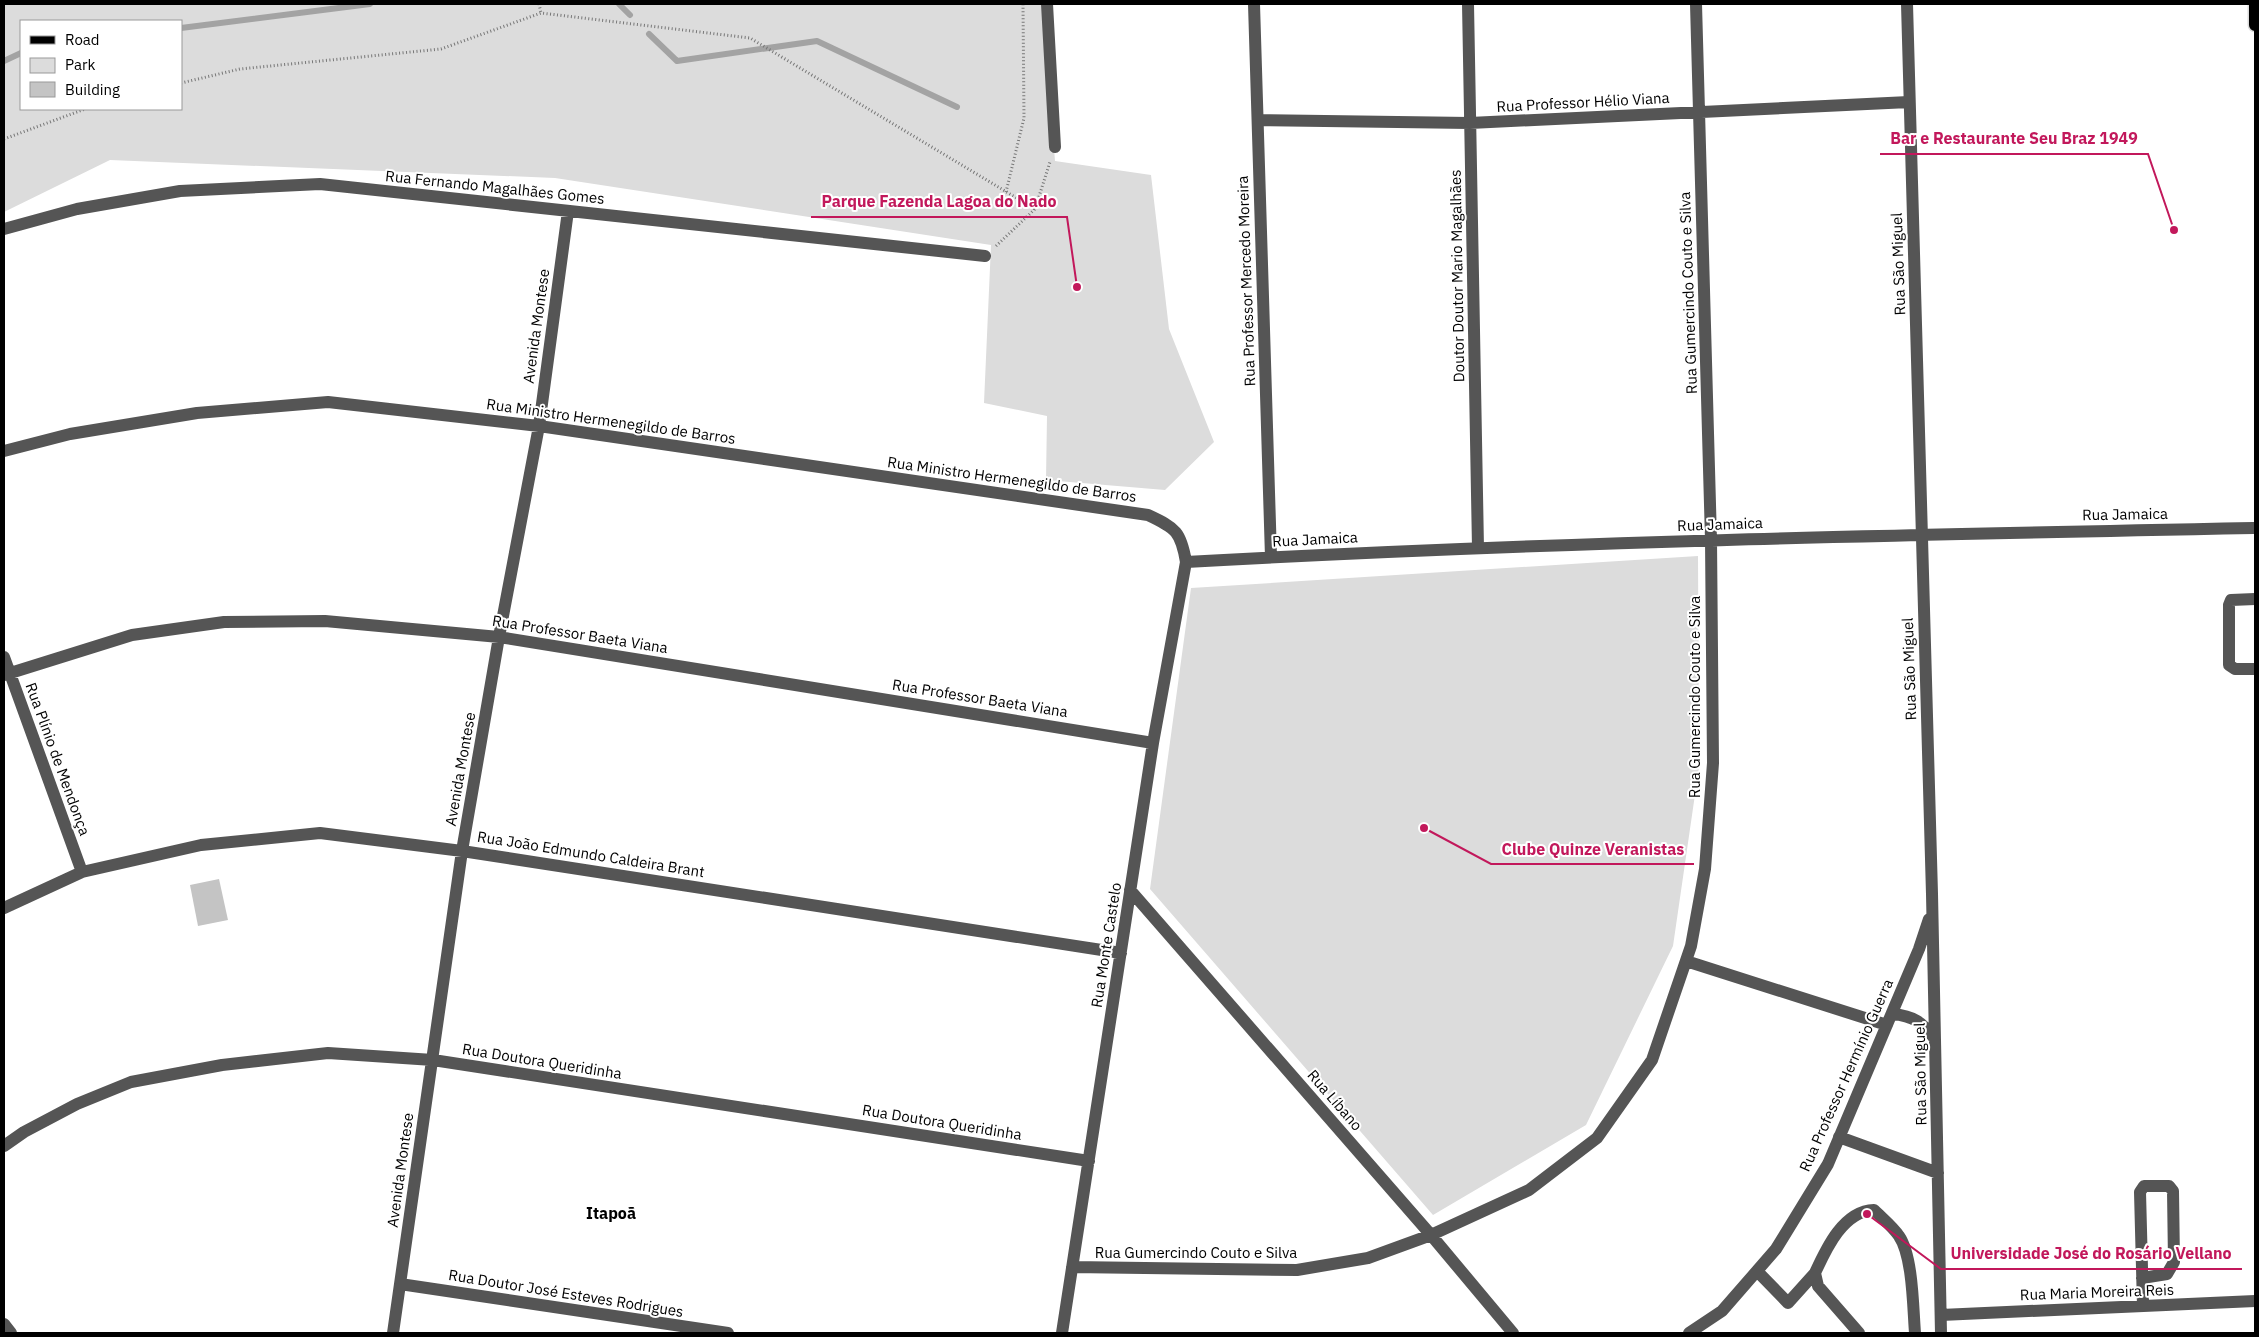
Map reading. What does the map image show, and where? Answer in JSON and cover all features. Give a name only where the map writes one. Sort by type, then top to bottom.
[{"type":"main road","points":[[2254,4],[2255,25]]},
{"type":"street","points":[[1047,4],[1055,147]]},
{"type":"street","name":"Rua Professor Mercedo Moreira","points":[[1254,4],[1271,557]]},
{"type":"street","name":"Doutor Doutor Mario Magalhães","points":[[1468,4],[1478,548]]},
{"type":"street","name":"Rua Gumercindo Couto e Silva","points":[[1072,1267],[1297,1270],[1368,1258],[1432,1235],[1529,1190],[1597,1138],[1652,1060],[1691,946],[1704,868],[1713,763],[1711,540],[1696,4]]},
{"type":"street","name":"Rua São Miguel","points":[[1907,4],[1932,907],[1941,1333]]},
{"type":"street","name":"Rua Professor Hélio Viana","points":[[1258,120],[1470,123],[1909,102]]},
{"type":"street","name":"Rua Fernando Magalhães Gomes","points":[[4,229],[77,209],[180,191],[320,184],[985,256]]},
{"type":"street","name":"Avenida Montese","points":[[393,1333],[462,851],[499,637],[539,426],[568,211]]},
{"type":"street","name":"Rua Ministro Hermenegildo de Barros","points":[[4,451],[70,434],[197,412],[328,402],[539,426],[1148,515],[1169,525],[1183,541],[1186,562]]},
{"type":"street","name":"Rua Jamaica","points":[[1186,562],[1478,548],[1711,540],[2255,528]]},
{"type":"street","name":"Rua Monte Castelo","points":[[1062,1333],[1153,743],[1186,562]]},
{"type":"street","points":[[2255,599],[2231,600],[2228,605],[2229,665],[2235,669],[2255,669]]},
{"type":"street","name":"Rua Professor Baeta Viana","points":[[6,674],[132,635],[224,622],[325,621],[499,637],[1153,743]]},
{"type":"street","name":"Rua Plínio de Mendonça","points":[[4,657],[6,674],[82,872]]},
{"type":"street","name":"Rua João Edmundo Caldeira Brant","points":[[4,908],[82,872],[201,845],[320,833],[462,851],[1121,953]]},
{"type":"street","name":"Rua Líbano","points":[[1130,890],[1432,1235],[1513,1333]]},
{"type":"street","name":"Rua Professor Hermínio Guerra","points":[[1689,1333],[1722,1311],[1757,1271],[1781,1240],[1828,1164],[1920,949],[1932,907]]},
{"type":"street","points":[[1686,961],[1890,1019],[1905,1015],[1923,1023],[1935,1039]]},
{"type":"street","name":"Rua Doutora Queridinha","points":[[4,1146],[24,1132],[77,1104],[131,1082],[222,1065],[328,1053],[433,1060],[1089,1161]]},
{"type":"street","points":[[1839,1138],[1938,1174]]},
{"type":"street","points":[[2142,1278],[2167,1274],[2174,1262],[2173,1192],[2169,1186],[2144,1186],[2140,1192],[2142,1278],[2143,1306]]},
{"type":"street","points":[[1757,1271],[1788,1303],[1814,1273],[1827,1246],[1849,1220],[1874,1210],[1899,1236],[1904,1247],[1911,1284],[1915,1333]]},
{"type":"street","points":[[1814,1273],[1818,1286],[1859,1333]]},
{"type":"street","name":"Rua Doutor José Esteves Rodrigues","points":[[400,1284],[728,1333]]},
{"type":"street","name":"Rua Maria Moreira Reis","points":[[1941,1315],[2255,1301]]},
{"type":"street","points":[[4,1324],[11,1333]]},
{"type":"path","points":[[539,4],[542,13]]},
{"type":"path","points":[[1006,192],[1024,118],[1023,4]]},
{"type":"path","points":[[182,83],[240,69],[441,48],[542,13],[750,38],[1035,209]]},
{"type":"path","points":[[4,140],[82,110]]},
{"type":"path","points":[[985,256],[1035,209],[1055,147]]},
{"type":"green space","points":[[4,4],[1043,4],[1055,161],[1151,175],[1169,329],[1214,442],[1165,490],[1046,480],[1047,416],[984,403],[991,245],[555,178],[110,160],[4,212]]},
{"type":"green space","points":[[1698,556],[1699,767],[1673,946],[1586,1125],[1433,1215],[1150,889],[1191,588]]},
{"type":"building","points":[[219,879],[228,920],[198,926],[190,885]]},
{"type":"waterway","points":[[182,28],[370,4]]},
{"type":"waterway","points":[[619,4],[630,15]]},
{"type":"waterway","points":[[649,34],[677,61],[817,41],[957,107]]},
{"type":"waterway","points":[[4,61],[20,53]]},
{"type":"place","name":"Bar e Restaurante Seu Braz 1949","points":[[2174,230]]},
{"type":"place","name":"Parque Fazenda Lagoa do Nado","points":[[1077,287]]},
{"type":"place","name":"Clube Quinze Veranistas","points":[[1424,828]]},
{"type":"place","name":"Universidade José do Rosário Vellano","points":[[1867,1214]]},
{"type":"district","name":"Itapoã","points":[[611,1213]]}]
